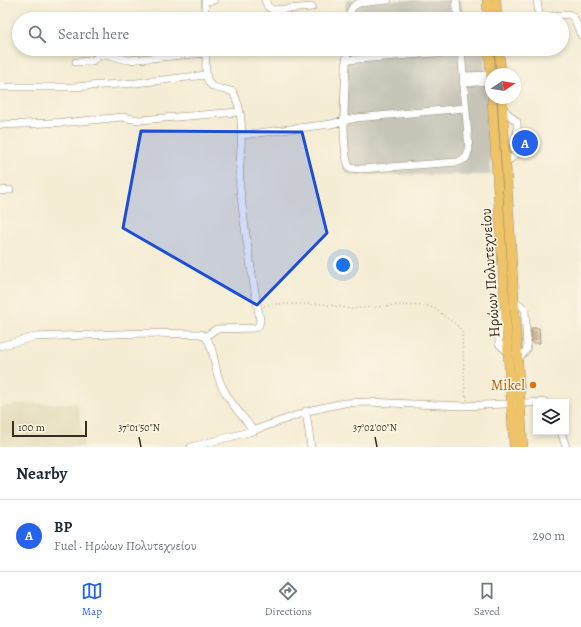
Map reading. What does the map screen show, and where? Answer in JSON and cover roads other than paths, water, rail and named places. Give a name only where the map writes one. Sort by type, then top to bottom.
[{"type":"main road","points":[[487,0],[488,12]]},
{"type":"main road","points":[[496,0],[497,12]]},
{"type":"main road","points":[[490,56],[490,68]]},
{"type":"main road","points":[[500,56],[501,68]]},
{"type":"main road","name":"Ηρώων Πολυτεχνείου","points":[[492,104],[509,353],[523,447]]},
{"type":"main road","name":"Ηρώων Πολυτεχνείου","points":[[503,104],[518,359],[514,447]]},
{"type":"street","points":[[205,12],[205,0],[214,0]]},
{"type":"street","points":[[265,0],[268,7],[273,10],[312,7]]},
{"type":"street","points":[[350,12],[355,4],[388,0]]},
{"type":"street","points":[[456,0],[457,12]]},
{"type":"street","points":[[538,0],[538,12]]},
{"type":"street","points":[[578,18],[581,35]]},
{"type":"street","points":[[76,62],[92,61],[99,56]]},
{"type":"street","points":[[113,56],[128,60],[163,56]]},
{"type":"street","points":[[205,337],[216,329],[256,328],[259,325],[260,320],[240,188],[242,135],[239,112],[233,92],[213,87],[208,82],[206,75],[206,56]]},
{"type":"street","points":[[346,56],[344,121],[346,157],[348,165],[352,169],[361,170],[458,162],[466,158],[468,154],[461,56]]},
{"type":"street","points":[[346,60],[392,56]]},
{"type":"street","points":[[0,87],[72,87],[206,75]]},
{"type":"street","points":[[463,80],[485,77]]},
{"type":"street","points":[[463,80],[485,82]]},
{"type":"street","points":[[242,135],[331,124],[356,118],[465,108]]},
{"type":"street","points":[[503,109],[517,122],[518,153],[506,162]]},
{"type":"street","points":[[0,125],[72,122],[122,117],[139,120],[239,112]]},
{"type":"street","points":[[0,191],[10,190]]},
{"type":"street","points":[[0,346],[34,337],[145,333],[198,334],[205,337],[210,345],[221,384],[230,399],[254,430]]},
{"type":"street","points":[[191,447],[254,430],[306,411],[350,402],[469,406],[533,402]]},
{"type":"street","points":[[306,411],[311,447]]},
{"type":"street","points":[[562,435],[566,447]]},
{"type":"place","name":"BP","points":[[525,143]]},
{"type":"place","name":"Mikel","points":[[533,385]]}]
